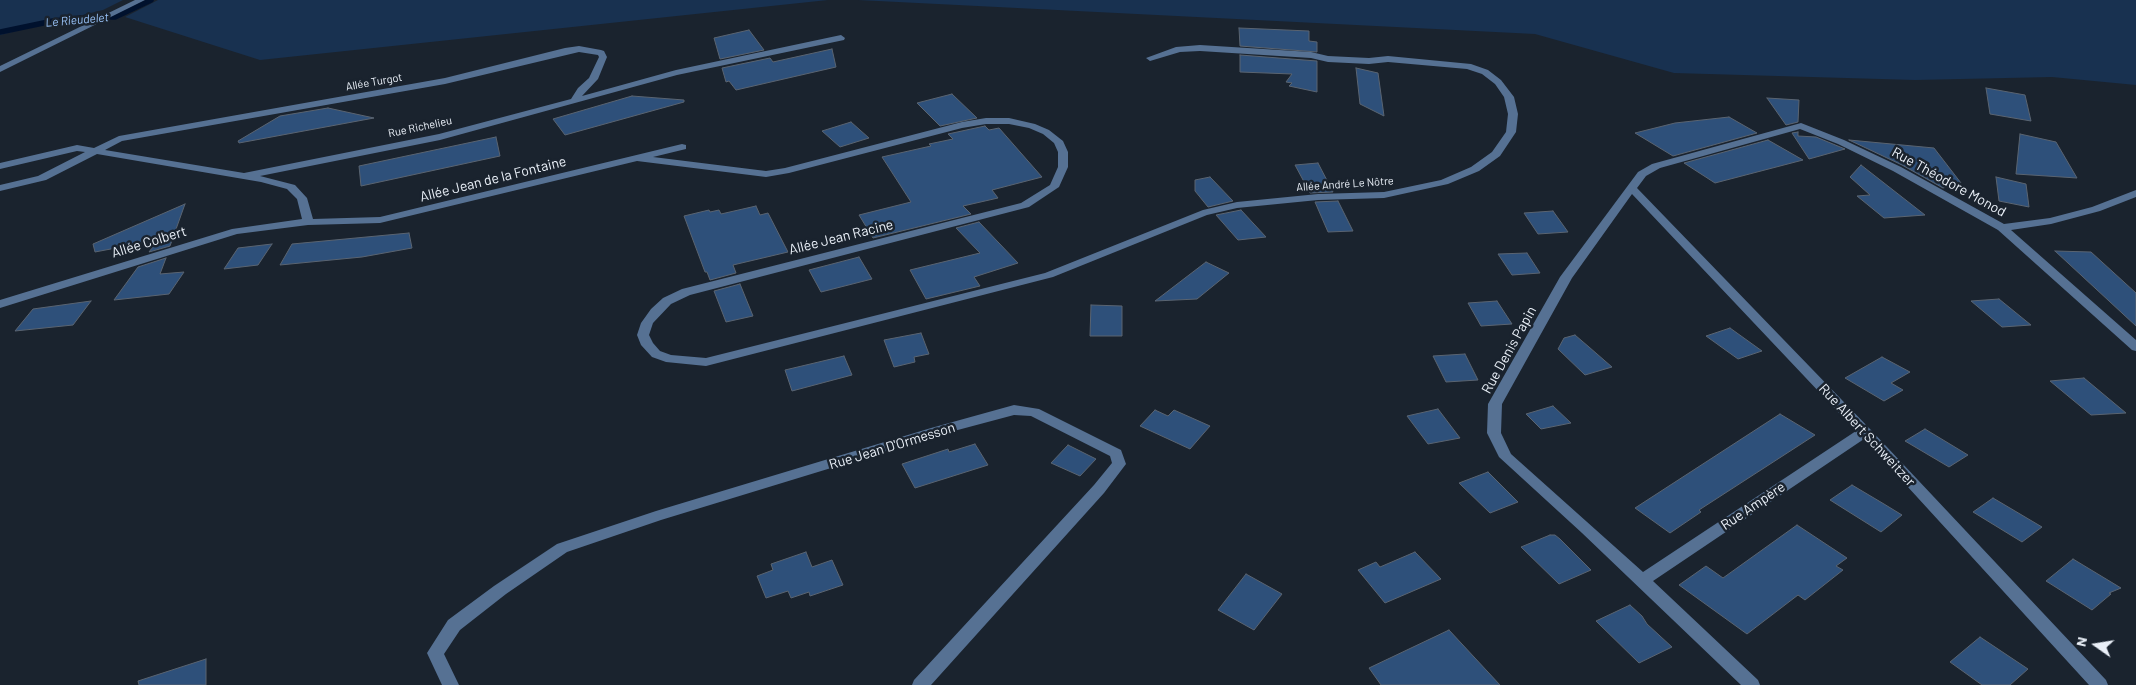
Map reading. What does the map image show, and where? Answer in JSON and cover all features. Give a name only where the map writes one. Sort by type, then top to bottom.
[{"type":"street","points":[[0,69],[141,0]]},
{"type":"street","name":"Rue Richelieu","points":[[0,166],[77,148],[243,176],[440,137],[676,73],[841,38]]},
{"type":"street","name":"Allée André Le Nôtre","points":[[1090,259],[1203,213],[1238,205],[1318,198],[1384,195],[1444,182],[1475,169],[1496,154],[1511,132],[1513,114],[1509,97],[1498,82],[1485,72],[1468,66],[1388,59],[1369,61],[1328,59],[1312,54],[1200,48],[1179,49],[1150,58]]},
{"type":"street","name":"Allée Turgot","points":[[96,150],[119,139],[445,81],[565,51],[579,49],[601,53],[603,57],[593,79],[575,100]]},
{"type":"street","name":"Allée Jean Racine","points":[[638,158],[766,174],[785,171],[962,124],[986,121],[1009,121],[1032,126],[1046,132],[1058,142],[1063,152],[1063,167],[1054,186],[1025,206],[686,292],[667,302],[654,312],[647,323],[644,335],[646,345],[656,354],[670,359],[706,362],[1049,275],[1090,259]]},
{"type":"street","name":"Rue Denis Papin","points":[[1752,685],[1641,580],[1506,457],[1494,433],[1495,404],[1566,277],[1642,174],[1656,166],[1801,126]]},
{"type":"street","name":"Rue Théodore Monod","points":[[1801,126],[1841,142],[1897,169],[2002,228],[2136,347]]},
{"type":"street","name":"Allée Jean de la Fontaine","points":[[308,222],[380,220],[682,147]]},
{"type":"street","points":[[0,188],[42,178],[96,150]]},
{"type":"street","points":[[243,176],[291,187],[302,198],[308,222]]},
{"type":"street","name":"Rue Albert Schweitzer","points":[[1632,188],[1865,432],[2100,685]]},
{"type":"street","points":[[2002,228],[2051,221],[2096,208],[2136,193]]},
{"type":"street","name":"Allée Colbert","points":[[0,304],[236,232],[308,222]]},
{"type":"street","name":"Rue Jean D'Ormesson","points":[[451,685],[435,653],[454,625],[500,590],[562,548],[656,516],[936,431],[1014,410],[1034,412],[1116,453],[1120,464],[1099,489],[920,685]]},
{"type":"street","name":"Rue Ampère","points":[[1641,580],[1865,432]]},
{"type":"shaded area","points":[[0,0],[123,0],[103,10],[0,35]]},
{"type":"shaded area","points":[[158,0],[828,0],[260,60],[125,17]]},
{"type":"shaded area","points":[[858,0],[2136,0],[2136,85],[2052,77],[1915,80],[1674,73],[1535,34]]},
{"type":"building","points":[[1239,28],[1309,31],[1309,41],[1317,42],[1317,52],[1240,46]]},
{"type":"building","points":[[749,30],[764,50],[720,59],[714,38]]},
{"type":"building","points":[[832,49],[836,67],[736,90],[729,81],[726,82],[722,68],[770,58],[773,62]]},
{"type":"building","points":[[1240,55],[1317,61],[1317,92],[1289,86],[1292,83],[1286,82],[1292,74],[1240,72]]},
{"type":"building","points":[[1356,68],[1378,73],[1384,116],[1360,104]]},
{"type":"building","points":[[1986,88],[2025,95],[2031,121],[1990,114]]},
{"type":"building","points":[[952,94],[977,118],[940,126],[917,103]]},
{"type":"building","points":[[632,96],[684,100],[684,102],[565,135],[553,119]]},
{"type":"building","points":[[1767,98],[1799,100],[1798,122],[1786,125]]},
{"type":"building","points":[[328,108],[374,118],[239,143],[238,141],[280,116]]},
{"type":"building","points":[[1729,117],[1757,133],[1673,156],[1635,133],[1675,123]]},
{"type":"building","points":[[851,122],[869,138],[840,147],[822,131]]},
{"type":"building","points":[[985,126],[989,130],[999,128],[1042,177],[992,190],[998,198],[963,206],[971,214],[873,238],[859,215],[911,202],[882,157],[931,146],[929,144],[953,139],[948,134]]},
{"type":"building","points":[[1798,132],[1798,136],[1816,137],[1845,149],[1809,159],[1792,133]]},
{"type":"building","points":[[2020,134],[2056,142],[2077,178],[2016,174]]},
{"type":"building","points":[[496,137],[500,156],[361,186],[359,166]]},
{"type":"building","points":[[1768,140],[1803,160],[1715,183],[1684,163]]},
{"type":"building","points":[[1849,140],[1934,148],[1961,183],[1943,188],[1902,165]]},
{"type":"building","points":[[1318,163],[1333,192],[1310,193],[1295,165]]},
{"type":"building","points":[[1861,165],[1925,215],[1884,218],[1857,196],[1870,195],[1850,177]]},
{"type":"building","points":[[1210,177],[1233,201],[1208,207],[1195,191],[1195,180]]},
{"type":"building","points":[[1996,177],[2026,184],[2029,207],[1999,201]]},
{"type":"building","points":[[1338,201],[1353,231],[1328,232],[1315,202]]},
{"type":"building","points":[[185,204],[170,246],[149,252],[158,240],[95,252],[93,244]]},
{"type":"building","points":[[756,206],[760,215],[768,213],[788,252],[733,265],[736,273],[710,280],[707,272],[705,272],[684,216],[709,210],[710,212],[719,210],[721,214]]},
{"type":"building","points":[[1241,210],[1266,237],[1238,240],[1216,215]]},
{"type":"building","points":[[1553,211],[1568,232],[1538,234],[1524,213]]},
{"type":"building","points":[[979,222],[1018,263],[974,277],[980,286],[926,299],[910,270],[980,253],[956,228]]},
{"type":"building","points":[[409,233],[412,248],[362,257],[280,265],[292,244]]},
{"type":"building","points":[[272,244],[258,265],[224,269],[238,248]]},
{"type":"building","points":[[2055,251],[2091,252],[2136,293],[2136,326]]},
{"type":"building","points":[[1527,253],[1540,273],[1512,275],[1498,254]]},
{"type":"building","points":[[859,257],[872,279],[821,292],[809,270]]},
{"type":"building","points":[[166,258],[160,274],[184,272],[169,294],[114,300],[138,267]]},
{"type":"building","points":[[1206,262],[1229,273],[1197,299],[1155,301]]},
{"type":"building","points":[[740,284],[753,316],[726,322],[714,291]]},
{"type":"building","points":[[1999,299],[2031,325],[2002,327],[1971,301]]},
{"type":"building","points":[[91,301],[73,325],[15,331],[33,309]]},
{"type":"building","points":[[1497,301],[1512,324],[1481,326],[1468,303]]},
{"type":"building","points":[[1091,305],[1122,306],[1122,336],[1090,336]]},
{"type":"building","points":[[1730,328],[1762,351],[1738,359],[1706,336]]},
{"type":"building","points":[[921,333],[929,354],[914,357],[915,362],[894,367],[884,340]]},
{"type":"building","points":[[1575,335],[1612,367],[1585,375],[1558,349],[1564,338]]},
{"type":"building","points":[[1465,354],[1478,380],[1446,382],[1433,356]]},
{"type":"building","points":[[844,356],[852,375],[792,391],[785,370]]},
{"type":"building","points":[[1882,357],[1910,372],[1891,383],[1903,390],[1884,401],[1845,378]]},
{"type":"building","points":[[2084,378],[2126,413],[2091,415],[2050,381]]},
{"type":"building","points":[[1553,406],[1571,423],[1541,429],[1526,414]]},
{"type":"building","points":[[1438,409],[1460,438],[1428,444],[1407,416]]},
{"type":"building","points":[[1155,410],[1168,416],[1174,410],[1210,426],[1190,449],[1140,426]]},
{"type":"building","points":[[1780,414],[1815,435],[1699,510],[1701,512],[1670,533],[1635,508]]},
{"type":"building","points":[[1925,429],[1968,455],[1949,467],[1905,441]]},
{"type":"building","points":[[975,444],[988,465],[915,488],[902,464],[948,449],[949,452]]},
{"type":"building","points":[[1068,445],[1096,459],[1080,476],[1051,463]]},
{"type":"building","points":[[1488,472],[1518,502],[1490,513],[1459,483]]},
{"type":"building","points":[[1852,485],[1902,515],[1881,532],[1830,500]]},
{"type":"building","points":[[1993,498],[2042,527],[2022,542],[1973,512]]},
{"type":"building","points":[[1797,525],[1847,558],[1836,566],[1843,570],[1805,600],[1798,595],[1747,634],[1679,585],[1706,566],[1723,578]]},
{"type":"building","points":[[1550,535],[1555,535],[1560,539],[1591,570],[1559,584],[1521,547]]},
{"type":"building","points":[[806,552],[812,567],[832,560],[843,585],[810,596],[809,592],[791,598],[788,591],[766,598],[757,576],[773,570],[771,564]]},
{"type":"building","points":[[1415,552],[1441,579],[1385,603],[1358,570],[1376,562],[1380,567]]},
{"type":"building","points":[[2073,559],[2121,588],[2109,593],[2111,594],[2092,610],[2046,581]]},
{"type":"building","points":[[1246,574],[1282,594],[1254,630],[1218,610]]},
{"type":"building","points":[[1630,605],[1672,647],[1639,663],[1596,621]]},
{"type":"building","points":[[1449,630],[1500,685],[1381,685],[1369,668]]},
{"type":"building","points":[[1980,637],[2028,669],[2010,685],[1982,685],[1950,662]]},
{"type":"building","points":[[206,659],[206,685],[139,685],[138,681]]},
{"type":"waterway","name":"Le Rieudelet","points":[[0,32],[53,21],[91,17],[115,17],[151,0]]}]
